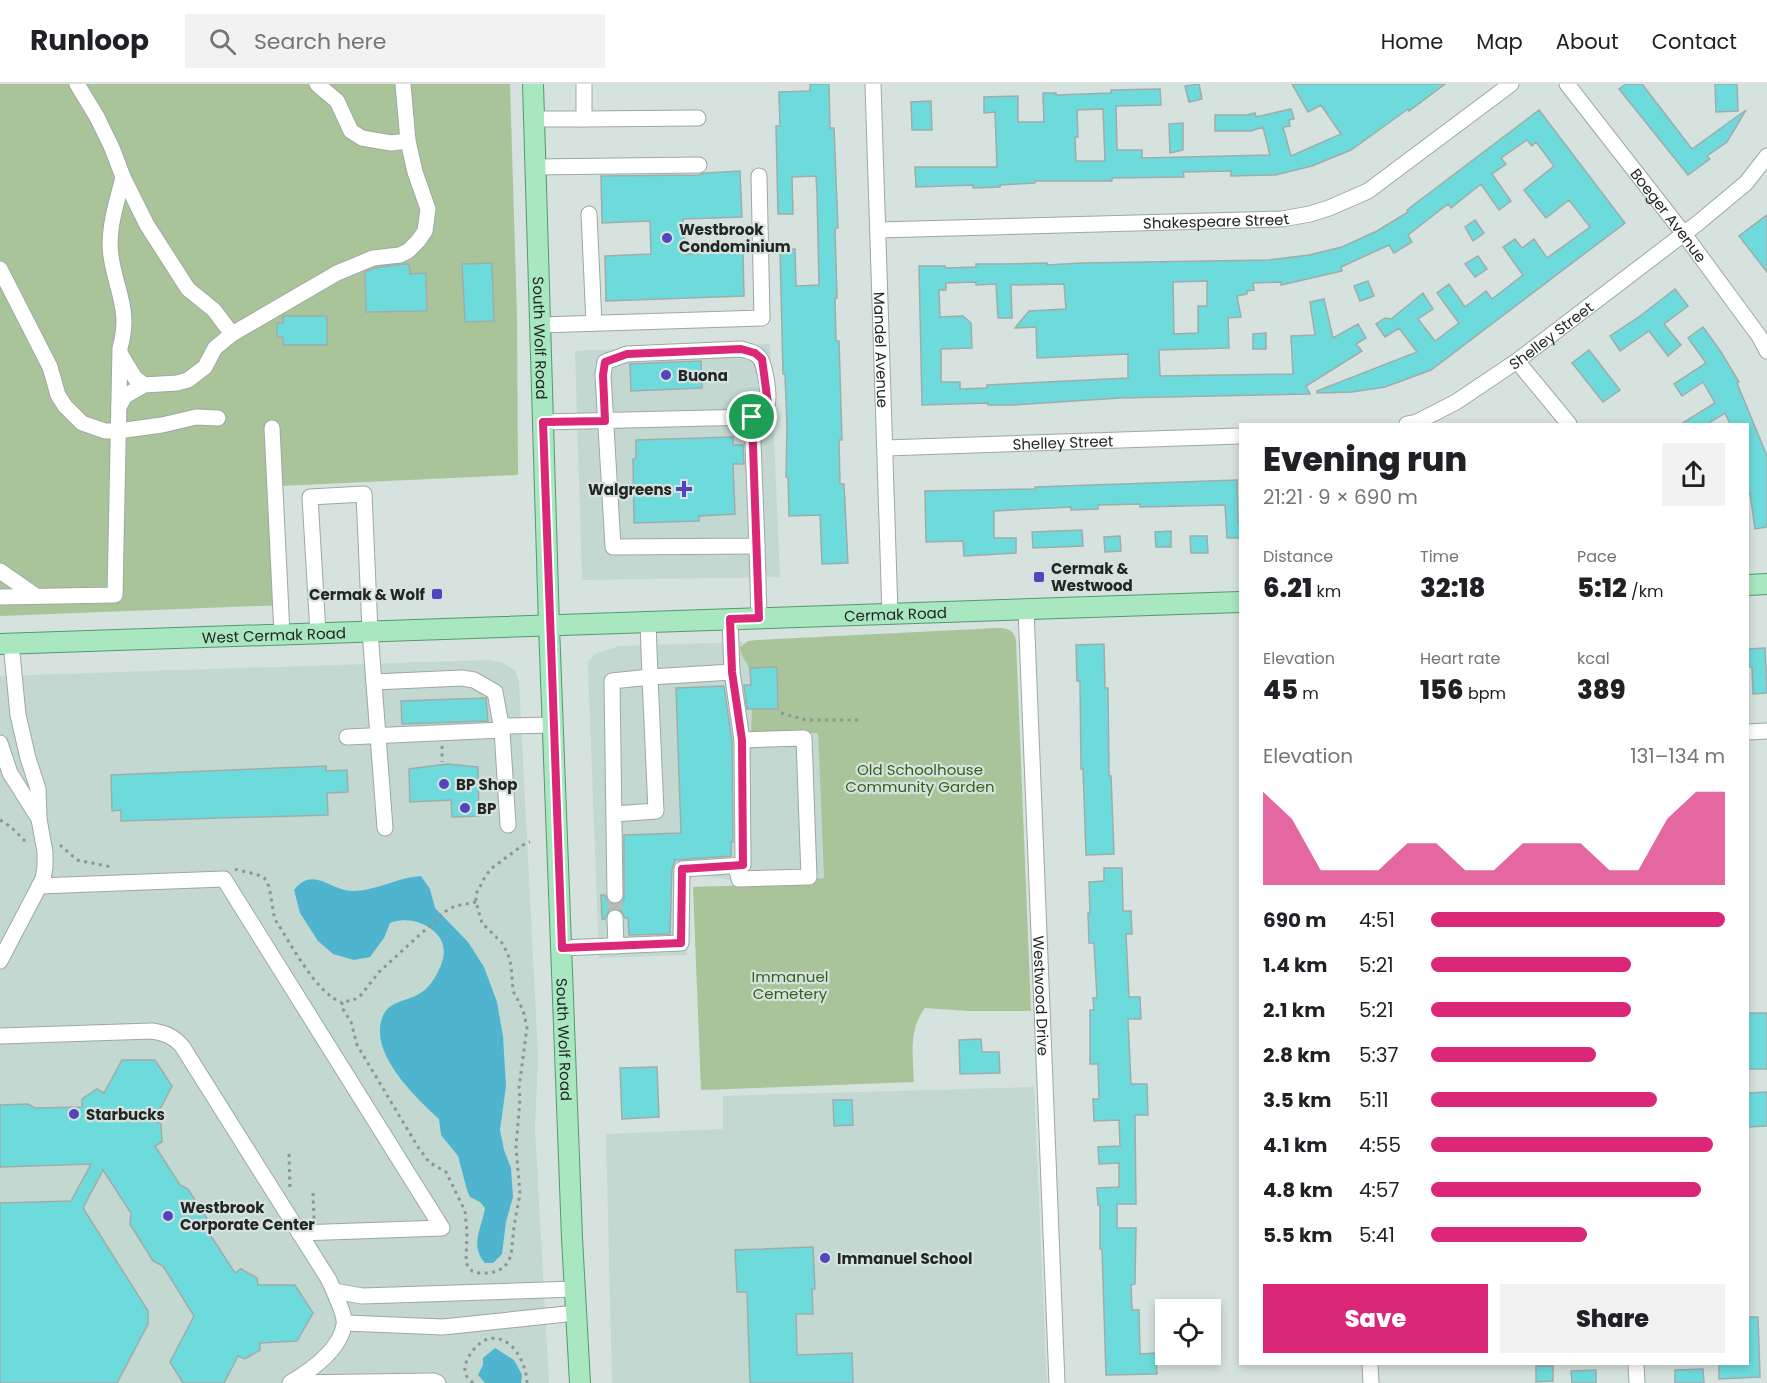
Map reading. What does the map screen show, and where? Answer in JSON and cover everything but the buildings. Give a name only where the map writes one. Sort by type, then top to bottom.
[{"type":"main road","name":"South Wolf Road","points":[[533,84],[549,626],[580,1383]]},
{"type":"main road","points":[[1749,585],[1767,584]]},
{"type":"main road","name":"Cermak Road","points":[[549,626],[1239,602]]},
{"type":"main road","name":"West Cermak Road","points":[[6,643],[549,626]]},
{"type":"street","points":[[77,84],[97,117],[147,225],[188,289],[214,310],[231,334]]},
{"type":"street","points":[[316,84],[337,101],[351,131],[362,138],[391,143],[408,141]]},
{"type":"street","points":[[119,407],[125,396],[144,385],[188,380],[205,367],[215,348],[231,334],[337,273],[373,258],[400,255],[408,251],[424,231],[428,209],[415,172],[408,141],[403,84]]},
{"type":"street","points":[[584,84],[584,119]]},
{"type":"street","name":"Mandel Avenue","points":[[873,84],[890,614]]},
{"type":"street","name":"Shakespeare Street","points":[[878,230],[1282,219],[1310,214],[1368,191],[1512,84]]},
{"type":"street","name":"Boeger Avenue","points":[[1567,84],[1684,234],[1759,336],[1767,351]]},
{"type":"street","points":[[534,119],[698,118]]},
{"type":"street","name":"Shelley Street","points":[[1412,423],[1456,402],[1517,361],[1684,234],[1746,183],[1767,156]]},
{"type":"street","points":[[535,167],[699,165]]},
{"type":"street","points":[[540,325],[762,318],[759,176]]},
{"type":"street","points":[[0,597],[115,595],[120,354],[124,335],[124,305],[111,256],[110,239],[123,177]]},
{"type":"street","points":[[590,214],[594,323]]},
{"type":"street","points":[[0,269],[50,367],[58,395],[65,406],[82,423],[105,430],[118,430],[162,425],[196,417],[218,418]]},
{"type":"street","points":[[543,422],[605,421],[752,417],[761,413],[768,404],[762,359],[755,353],[741,349],[627,354],[605,362],[603,375],[605,421],[613,547],[757,546]]},
{"type":"street","points":[[120,354],[135,378],[144,385]]},
{"type":"street","points":[[1517,361],[1568,423]]},
{"type":"street","points":[[752,417],[759,618]]},
{"type":"street","points":[[272,428],[282,634]]},
{"type":"street","name":"Shelley Street","points":[[886,448],[1239,436]]},
{"type":"street","points":[[318,633],[310,497],[364,495],[370,631],[385,828]]},
{"type":"street","points":[[0,571],[36,596]]},
{"type":"street","name":"Westwood Drive","points":[[1026,609],[1057,1383]]},
{"type":"street","points":[[562,948],[681,943],[682,869],[743,865],[742,740],[732,672],[730,619]]},
{"type":"street","points":[[614,814],[656,811],[648,622]]},
{"type":"street","points":[[0,961],[39,886],[45,867],[38,789],[18,715],[6,643]]},
{"type":"street","points":[[615,895],[612,681],[732,672]]},
{"type":"street","points":[[374,682],[462,678],[474,680],[495,692],[502,728],[508,825]]},
{"type":"street","points":[[347,736],[553,725]]},
{"type":"street","points":[[1749,732],[1767,731]]},
{"type":"street","points":[[736,866],[739,879],[809,877],[804,738],[742,740]]},
{"type":"street","points":[[0,743],[10,773],[39,819]]},
{"type":"street","points":[[39,886],[224,879],[442,1228],[307,1233]]},
{"type":"street","points":[[615,918],[616,946]]},
{"type":"street","points":[[0,1036],[152,1031],[176,1039],[307,1233],[334,1291],[343,1318],[340,1336],[327,1355],[316,1366],[290,1383]]},
{"type":"street","points":[[334,1291],[362,1296],[575,1289]]},
{"type":"street","points":[[343,1318],[362,1296]]},
{"type":"street","points":[[343,1318],[443,1326],[576,1313]]},
{"type":"street","points":[[1370,1365],[1371,1383]]},
{"type":"street","points":[[1636,1365],[1637,1383]]},
{"type":"street","points":[[290,1383],[434,1381],[438,1383]]},
{"type":"path","points":[[781,713],[806,720],[858,720]]},
{"type":"path","points":[[0,820],[32,846]]},
{"type":"path","points":[[341,1002],[351,1022],[357,1045],[418,1147],[429,1162],[446,1172],[450,1179],[465,1211],[467,1221],[466,1263],[472,1271],[484,1274],[498,1272],[509,1263],[520,1203],[516,1147],[520,1107],[519,1088],[527,1027],[523,1010],[513,991],[508,954],[502,943],[482,923],[476,894],[492,868],[530,842]]},
{"type":"path","points":[[55,843],[63,846],[77,860],[121,867]]},
{"type":"path","points":[[232,868],[264,879],[269,885],[276,921],[308,971],[332,999],[341,1002],[352,1001],[360,996],[380,970],[446,911],[456,906],[476,902]]},
{"type":"path","points":[[290,1154],[290,1194]]},
{"type":"path","points":[[307,1233],[313,1193]]},
{"type":"path","points":[[473,1383],[466,1376],[465,1364],[469,1356],[489,1338],[513,1348],[523,1361],[527,1383]]},
{"type":"shaded area","points":[[770,344],[780,577],[582,580],[575,351]]},
{"type":"shaded area","points":[[744,642],[740,647],[741,655],[748,664],[750,676],[751,733],[818,733],[824,879],[745,882],[694,876],[687,885],[687,955],[599,958],[589,660],[595,654],[619,646]]},
{"type":"shaded area","name":"Westbrook Corporate Center","points":[[488,660],[503,663],[515,670],[519,682],[538,1056],[535,1128],[549,1383],[0,1383],[0,676]]},
{"type":"shaded area","name":"Immanuel School","points":[[1034,1087],[1047,1383],[612,1383],[606,1134],[723,1129],[723,1096]]},
{"type":"green space","points":[[0,84],[510,84],[517,316],[518,475],[280,486],[285,605],[0,616]]},
{"type":"green space","name":"Old Schoolhouse Community Garden","points":[[998,628],[1010,630],[1016,640],[1031,1011],[925,1008],[914,1034],[914,1082],[701,1090],[693,887],[753,885],[824,878],[818,733],[751,733],[750,677],[740,647],[748,641],[757,640]]},
{"type":"water","points":[[421,876],[430,889],[435,908],[468,942],[484,967],[497,1002],[503,1036],[506,1086],[500,1130],[511,1168],[513,1197],[506,1222],[502,1254],[493,1263],[485,1263],[478,1250],[478,1236],[485,1208],[480,1202],[470,1197],[458,1156],[441,1135],[439,1119],[400,1078],[385,1054],[381,1041],[380,1029],[385,1012],[396,1003],[422,992],[439,970],[444,951],[442,942],[437,934],[420,923],[400,921],[390,923],[384,938],[370,957],[354,960],[333,954],[318,941],[300,913],[294,890],[301,883],[315,879],[353,891]]},
{"type":"water","points":[[495,1348],[514,1360],[522,1375],[521,1383],[485,1383],[478,1375],[483,1365],[483,1358]]},
{"type":"tunnel","points":[[615,895],[615,918]]},
{"type":"place","name":"Westbrook Condominium","points":[[667,238]]},
{"type":"place","name":"Buona","points":[[666,375]]},
{"type":"place","name":"Walgreens","points":[[684,489]]},
{"type":"place","name":"Cermak & Westwood","points":[[1039,577]]},
{"type":"place","name":"Cermak & Wolf","points":[[437,594]]},
{"type":"place","name":"BP Shop","points":[[444,784]]},
{"type":"place","name":"BP","points":[[465,808]]},
{"type":"place","name":"Starbucks","points":[[74,1114]]},
{"type":"place","name":"Westbrook Corporate Center","points":[[168,1216]]},
{"type":"place","name":"Immanuel School","points":[[825,1258]]},
{"type":"route","points":[[741,349],[755,353],[762,359],[768,404],[761,413],[752,417],[759,618],[730,619],[732,672],[742,740],[743,865],[682,869],[681,943],[562,948],[543,422],[605,421],[603,375],[605,362],[627,354],[741,349]]},
{"type":"park label","name":"Immanuel Cemetery","points":[[790,984]]}]
